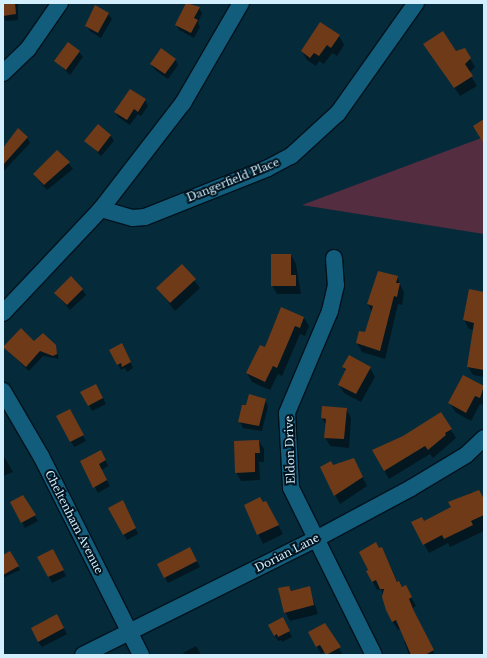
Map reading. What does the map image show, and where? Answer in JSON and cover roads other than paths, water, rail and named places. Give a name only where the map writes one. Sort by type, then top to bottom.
[{"type":"street","points":[[3,73],[28,49],[60,3]]},
{"type":"street","points":[[3,313],[101,209],[183,103],[241,3]]},
{"type":"street","name":"Dangerfield Place","points":[[101,209],[133,218],[145,217],[268,168],[291,156],[338,113],[416,3]]},
{"type":"street","name":"Eldon Drive","points":[[334,258],[336,285],[330,311],[287,413],[291,488],[374,655]]},
{"type":"street","name":"Cheltenham Avenue","points":[[3,391],[41,456],[141,655]]},
{"type":"street","name":"Dorian Lane","points":[[83,655],[316,539],[412,488],[466,455],[484,438]]}]
